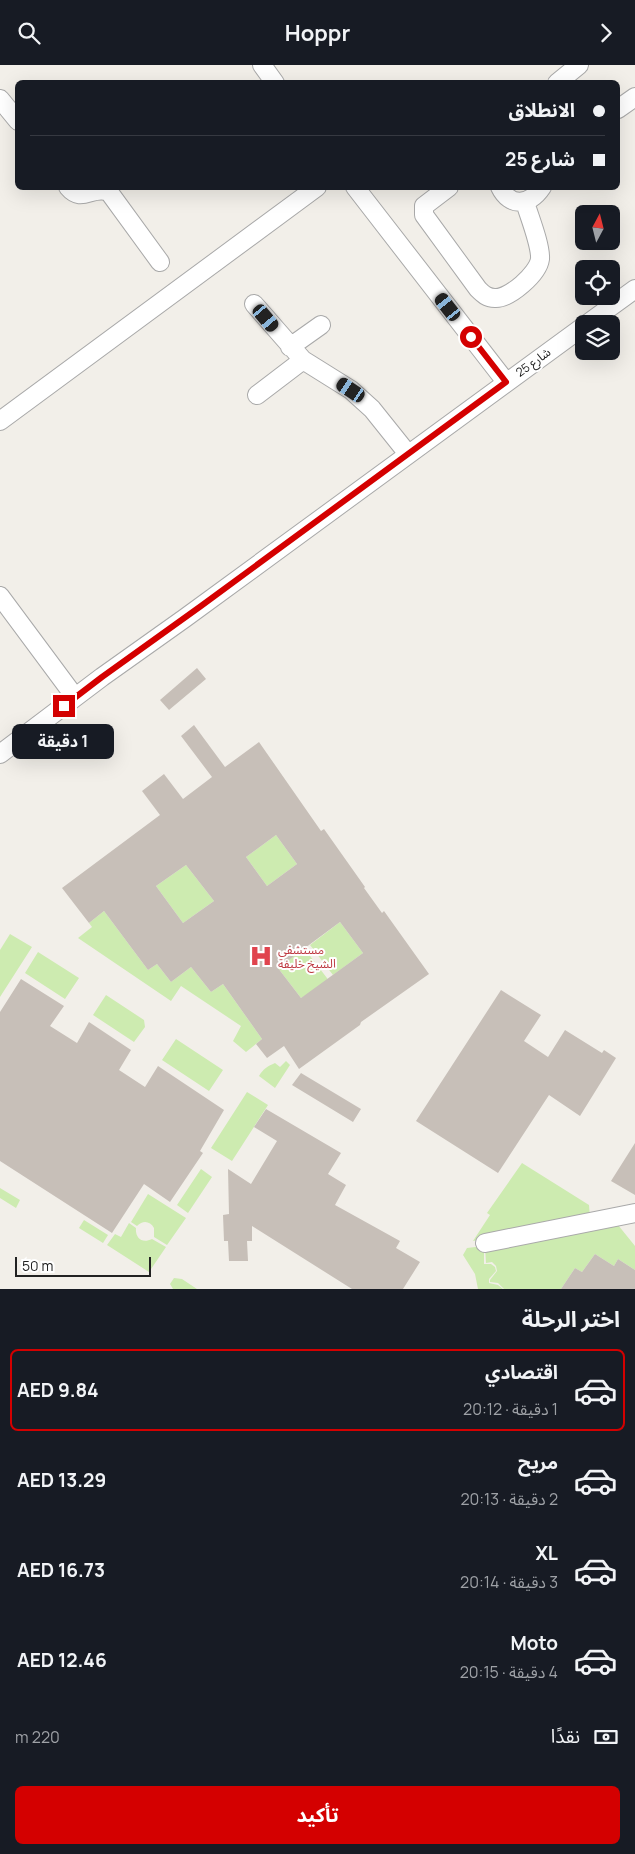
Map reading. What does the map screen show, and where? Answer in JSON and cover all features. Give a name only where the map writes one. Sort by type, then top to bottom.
[{"type":"street","points":[[262,65],[273,80]]},
{"type":"street","points":[[561,80],[579,65]]},
{"type":"street","points":[[620,108],[635,97]]},
{"type":"street","points":[[0,99],[15,117]]},
{"type":"street","points":[[70,190],[80,195],[99,190]]},
{"type":"street","points":[[105,190],[109,192],[160,262]]},
{"type":"street","points":[[0,421],[313,190]]},
{"type":"street","points":[[357,190],[506,382]]},
{"type":"street","points":[[445,190],[424,206],[424,215],[478,289],[484,295],[493,298],[502,297],[510,293],[535,273],[539,265],[538,248],[525,202]]},
{"type":"street","points":[[502,190],[504,195],[514,201],[525,202],[536,196],[540,190]]},
{"type":"street","name":"شارع 25","points":[[599,315],[635,289]]},
{"type":"street","points":[[254,304],[303,360],[351,390],[372,409],[408,454]]},
{"type":"street","points":[[290,347],[320,325]]},
{"type":"street","name":"شارع 25","points":[[0,754],[75,697],[575,332]]},
{"type":"street","points":[[258,395],[303,360]]},
{"type":"street","points":[[0,596],[75,697]]},
{"type":"street","points":[[485,1243],[635,1213]]},
{"type":"green space","points":[[276,835],[297,864],[267,886],[246,857]]},
{"type":"green space","points":[[186,865],[214,901],[183,923],[156,886]]},
{"type":"green space","points":[[104,911],[148,970],[157,964],[171,982],[191,967],[211,992],[223,984],[262,1039],[246,1052],[233,1041],[241,1026],[181,986],[171,1001],[78,938],[92,927],[89,923]]},
{"type":"green space","points":[[340,922],[363,953],[333,975],[310,945]]},
{"type":"green space","points":[[10,934],[32,947],[0,997],[0,950]]},
{"type":"green space","points":[[304,948],[330,982],[301,998],[278,968]]},
{"type":"green space","points":[[38,952],[79,978],[65,999],[25,973]]},
{"type":"green space","points":[[106,995],[144,1020],[145,1027],[134,1042],[93,1015]]},
{"type":"green space","points":[[176,1039],[223,1070],[209,1091],[162,1060]]},
{"type":"green space","points":[[286,1061],[290,1065],[275,1088],[259,1076],[270,1065],[275,1063],[280,1067]]},
{"type":"green space","points":[[247,1092],[268,1105],[232,1161],[211,1148]]},
{"type":"green space","points":[[522,1163],[589,1205],[590,1218],[473,1241],[490,1215],[487,1213]]},
{"type":"green space","points":[[201,1169],[212,1177],[188,1213],[177,1205]]},
{"type":"green space","points":[[0,1188],[20,1200],[16,1208],[0,1198]]},
{"type":"green space","points":[[148,1194],[186,1218],[167,1245],[154,1237],[154,1228],[150,1224],[144,1222],[137,1226],[131,1222]]},
{"type":"green space","points":[[84,1220],[108,1235],[103,1243],[79,1228]]},
{"type":"green space","points":[[614,1220],[635,1246],[635,1270],[618,1259],[614,1266],[595,1254],[582,1272],[575,1268],[561,1289],[504,1289],[498,1283],[490,1282],[497,1271],[496,1266],[492,1262],[486,1263],[485,1246]]},
{"type":"green space","points":[[129,1223],[136,1228],[140,1239],[145,1241],[152,1239],[166,1247],[149,1272],[107,1245],[115,1234],[121,1237]]},
{"type":"green space","points":[[484,1246],[484,1264],[491,1264],[495,1267],[496,1271],[489,1279],[489,1283],[498,1285],[503,1289],[478,1289],[475,1274],[463,1255],[467,1248]]},
{"type":"green space","points":[[174,1278],[182,1279],[197,1289],[173,1289],[170,1284]]},
{"type":"building","points":[[197,668],[206,679],[169,710],[160,700]]},
{"type":"building","points":[[194,725],[225,767],[259,742],[321,831],[324,829],[382,913],[384,911],[429,974],[299,1069],[284,1046],[267,1058],[256,1044],[262,1039],[223,984],[211,992],[191,967],[171,982],[157,964],[148,970],[104,911],[89,923],[62,888],[160,815],[142,791],[164,774],[183,799],[212,777],[181,736]],"holes":[[[276,835],[297,864],[267,886],[246,857]],[[186,865],[214,901],[183,923],[156,886]],[[340,922],[363,953],[301,998],[278,968]]]},
{"type":"building","points":[[21,979],[64,1006],[50,1026],[77,1043],[89,1022],[131,1050],[119,1070],[145,1087],[158,1066],[224,1110],[200,1151],[203,1153],[170,1202],[144,1184],[112,1233],[0,1161],[0,1012]]},
{"type":"building","points":[[501,990],[541,1015],[524,1041],[548,1057],[565,1030],[602,1053],[604,1050],[616,1058],[580,1116],[549,1095],[498,1173],[416,1121]]},
{"type":"building","points":[[301,1073],[361,1109],[353,1122],[292,1085]]},
{"type":"building","points":[[266,1109],[341,1153],[328,1174],[346,1185],[335,1205],[400,1241],[396,1248],[420,1262],[403,1289],[352,1289],[252,1226],[252,1241],[247,1241],[248,1261],[229,1261],[228,1241],[224,1241],[223,1215],[229,1214],[228,1169],[251,1184],[277,1141],[254,1127]]},
{"type":"building","points":[[635,1143],[635,1195],[611,1181]]},
{"type":"building","points":[[595,1254],[614,1266],[618,1259],[635,1270],[635,1289],[561,1289],[575,1268],[582,1272]]},
{"type":"place","name":"مستشفى الشيخ خليفة","points":[[261,956]]},
{"type":"route","points":[[64,706],[506,382],[471,337]]}]
